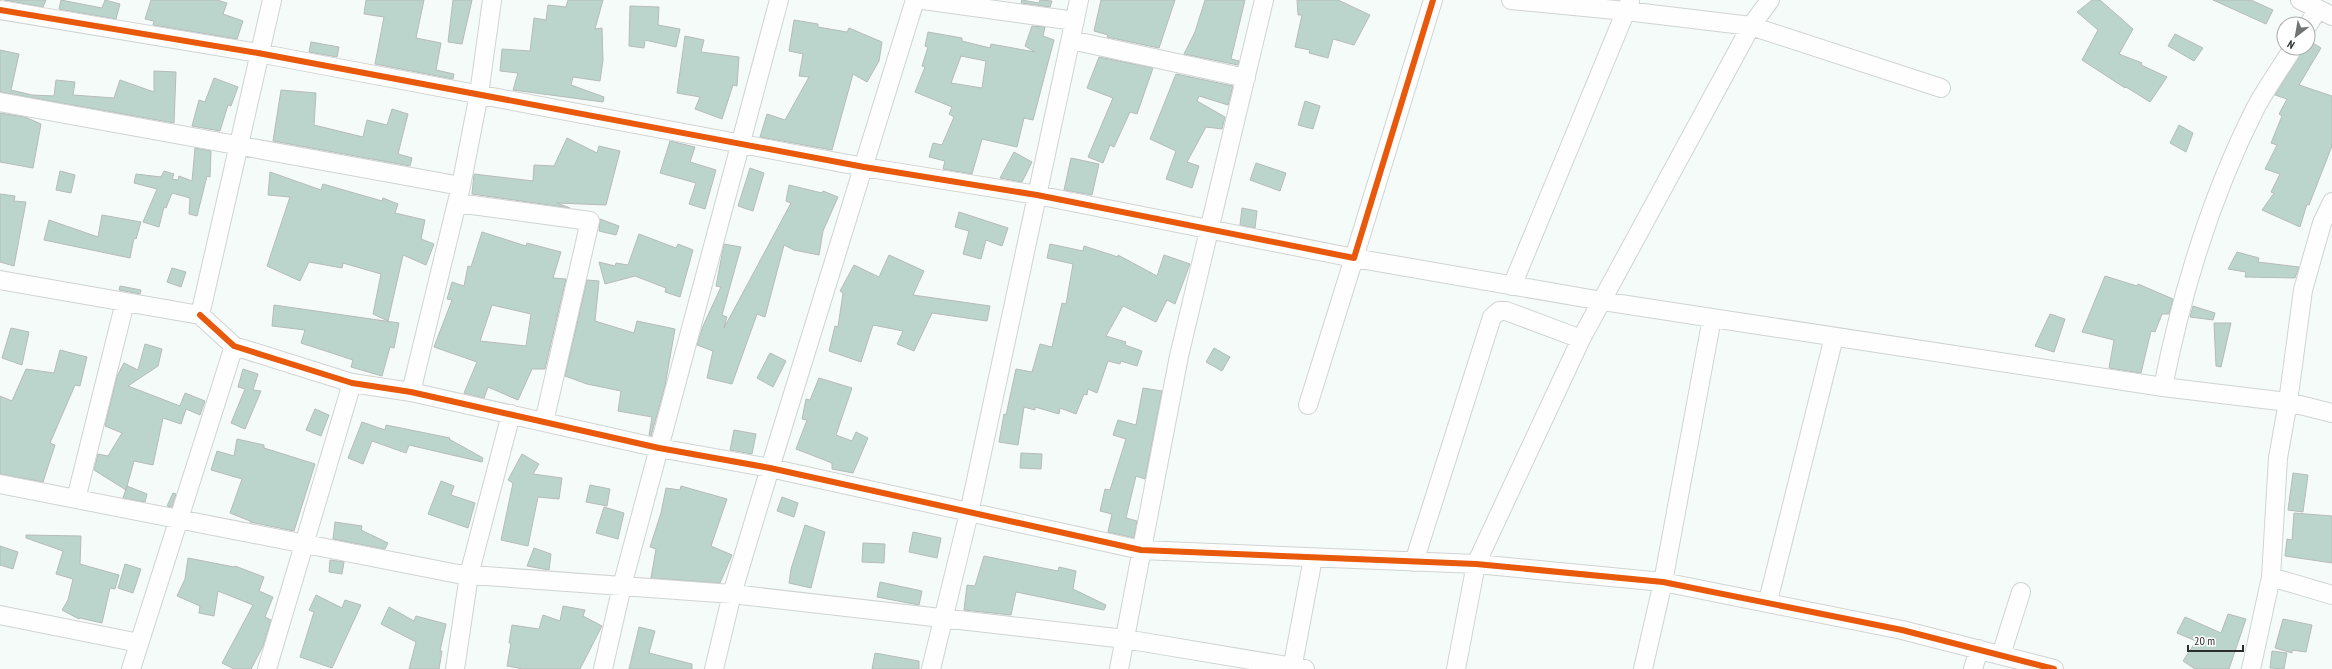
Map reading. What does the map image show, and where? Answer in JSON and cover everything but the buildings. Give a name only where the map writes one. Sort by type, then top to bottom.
[{"type":"street","points":[[200,315],[258,53],[272,0]]},
{"type":"street","points":[[411,392],[459,194],[479,94],[492,0]]},
{"type":"street","points":[[603,669],[622,586],[779,0]]},
{"type":"street","points":[[714,669],[732,594],[915,0]]},
{"type":"street","points":[[923,0],[1075,21]]},
{"type":"street","points":[[931,669],[969,513],[1079,0]]},
{"type":"street","points":[[1119,669],[1179,356],[1264,0]]},
{"type":"street","points":[[1308,405],[1433,0]]},
{"type":"street","points":[[1510,0],[1628,5],[1751,26],[1941,88]]},
{"type":"street","points":[[1456,669],[1476,564],[1581,339],[1751,26],[1770,0]]},
{"type":"street","points":[[2300,0],[2325,13],[2316,19]]},
{"type":"street","points":[[1512,286],[1628,5]]},
{"type":"street","points":[[0,10],[258,53],[864,167],[1038,195],[1354,258],[1512,286],[2163,387],[2288,402],[2332,413]]},
{"type":"street","points":[[1071,40],[1246,78]]},
{"type":"street","points":[[2163,387],[2173,339],[2209,215],[2257,107],[2288,56]]},
{"type":"street","points":[[0,102],[238,145],[590,222],[544,422]]},
{"type":"street","points":[[2251,669],[2271,577],[2278,458],[2288,402],[2303,290],[2322,223],[2332,202]]},
{"type":"street","points":[[0,280],[200,315],[234,346],[352,383],[411,392],[660,448],[770,468],[1141,550],[1476,564],[1663,582],[1768,601],[1902,630],[2054,669]]},
{"type":"street","points":[[76,499],[125,302]]},
{"type":"street","points":[[1414,562],[1492,316],[1499,311],[1506,311],[1581,339]]},
{"type":"street","points":[[1643,669],[1663,582],[1712,318]]},
{"type":"street","points":[[1768,601],[1834,337]]},
{"type":"street","points":[[131,669],[234,346]]},
{"type":"street","points":[[267,669],[352,383]]},
{"type":"street","points":[[456,669],[469,575],[511,414]]},
{"type":"street","points":[[0,484],[469,575],[732,594],[942,620],[1125,639],[1296,668],[1313,558]]},
{"type":"street","points":[[2271,577],[2332,595]]},
{"type":"street","points":[[2001,655],[2021,592]]},
{"type":"street","points":[[0,615],[139,643]]},
{"type":"street","points":[[1973,669],[1979,649]]},
{"type":"cycle path","points":[[0,10],[258,53],[864,167],[1037,195],[1354,258],[1433,0]]},
{"type":"cycle path","points":[[200,315],[234,346],[352,383],[411,392],[659,448],[770,468],[1141,550],[1476,564],[1663,582],[1902,630],[2054,669]]}]
